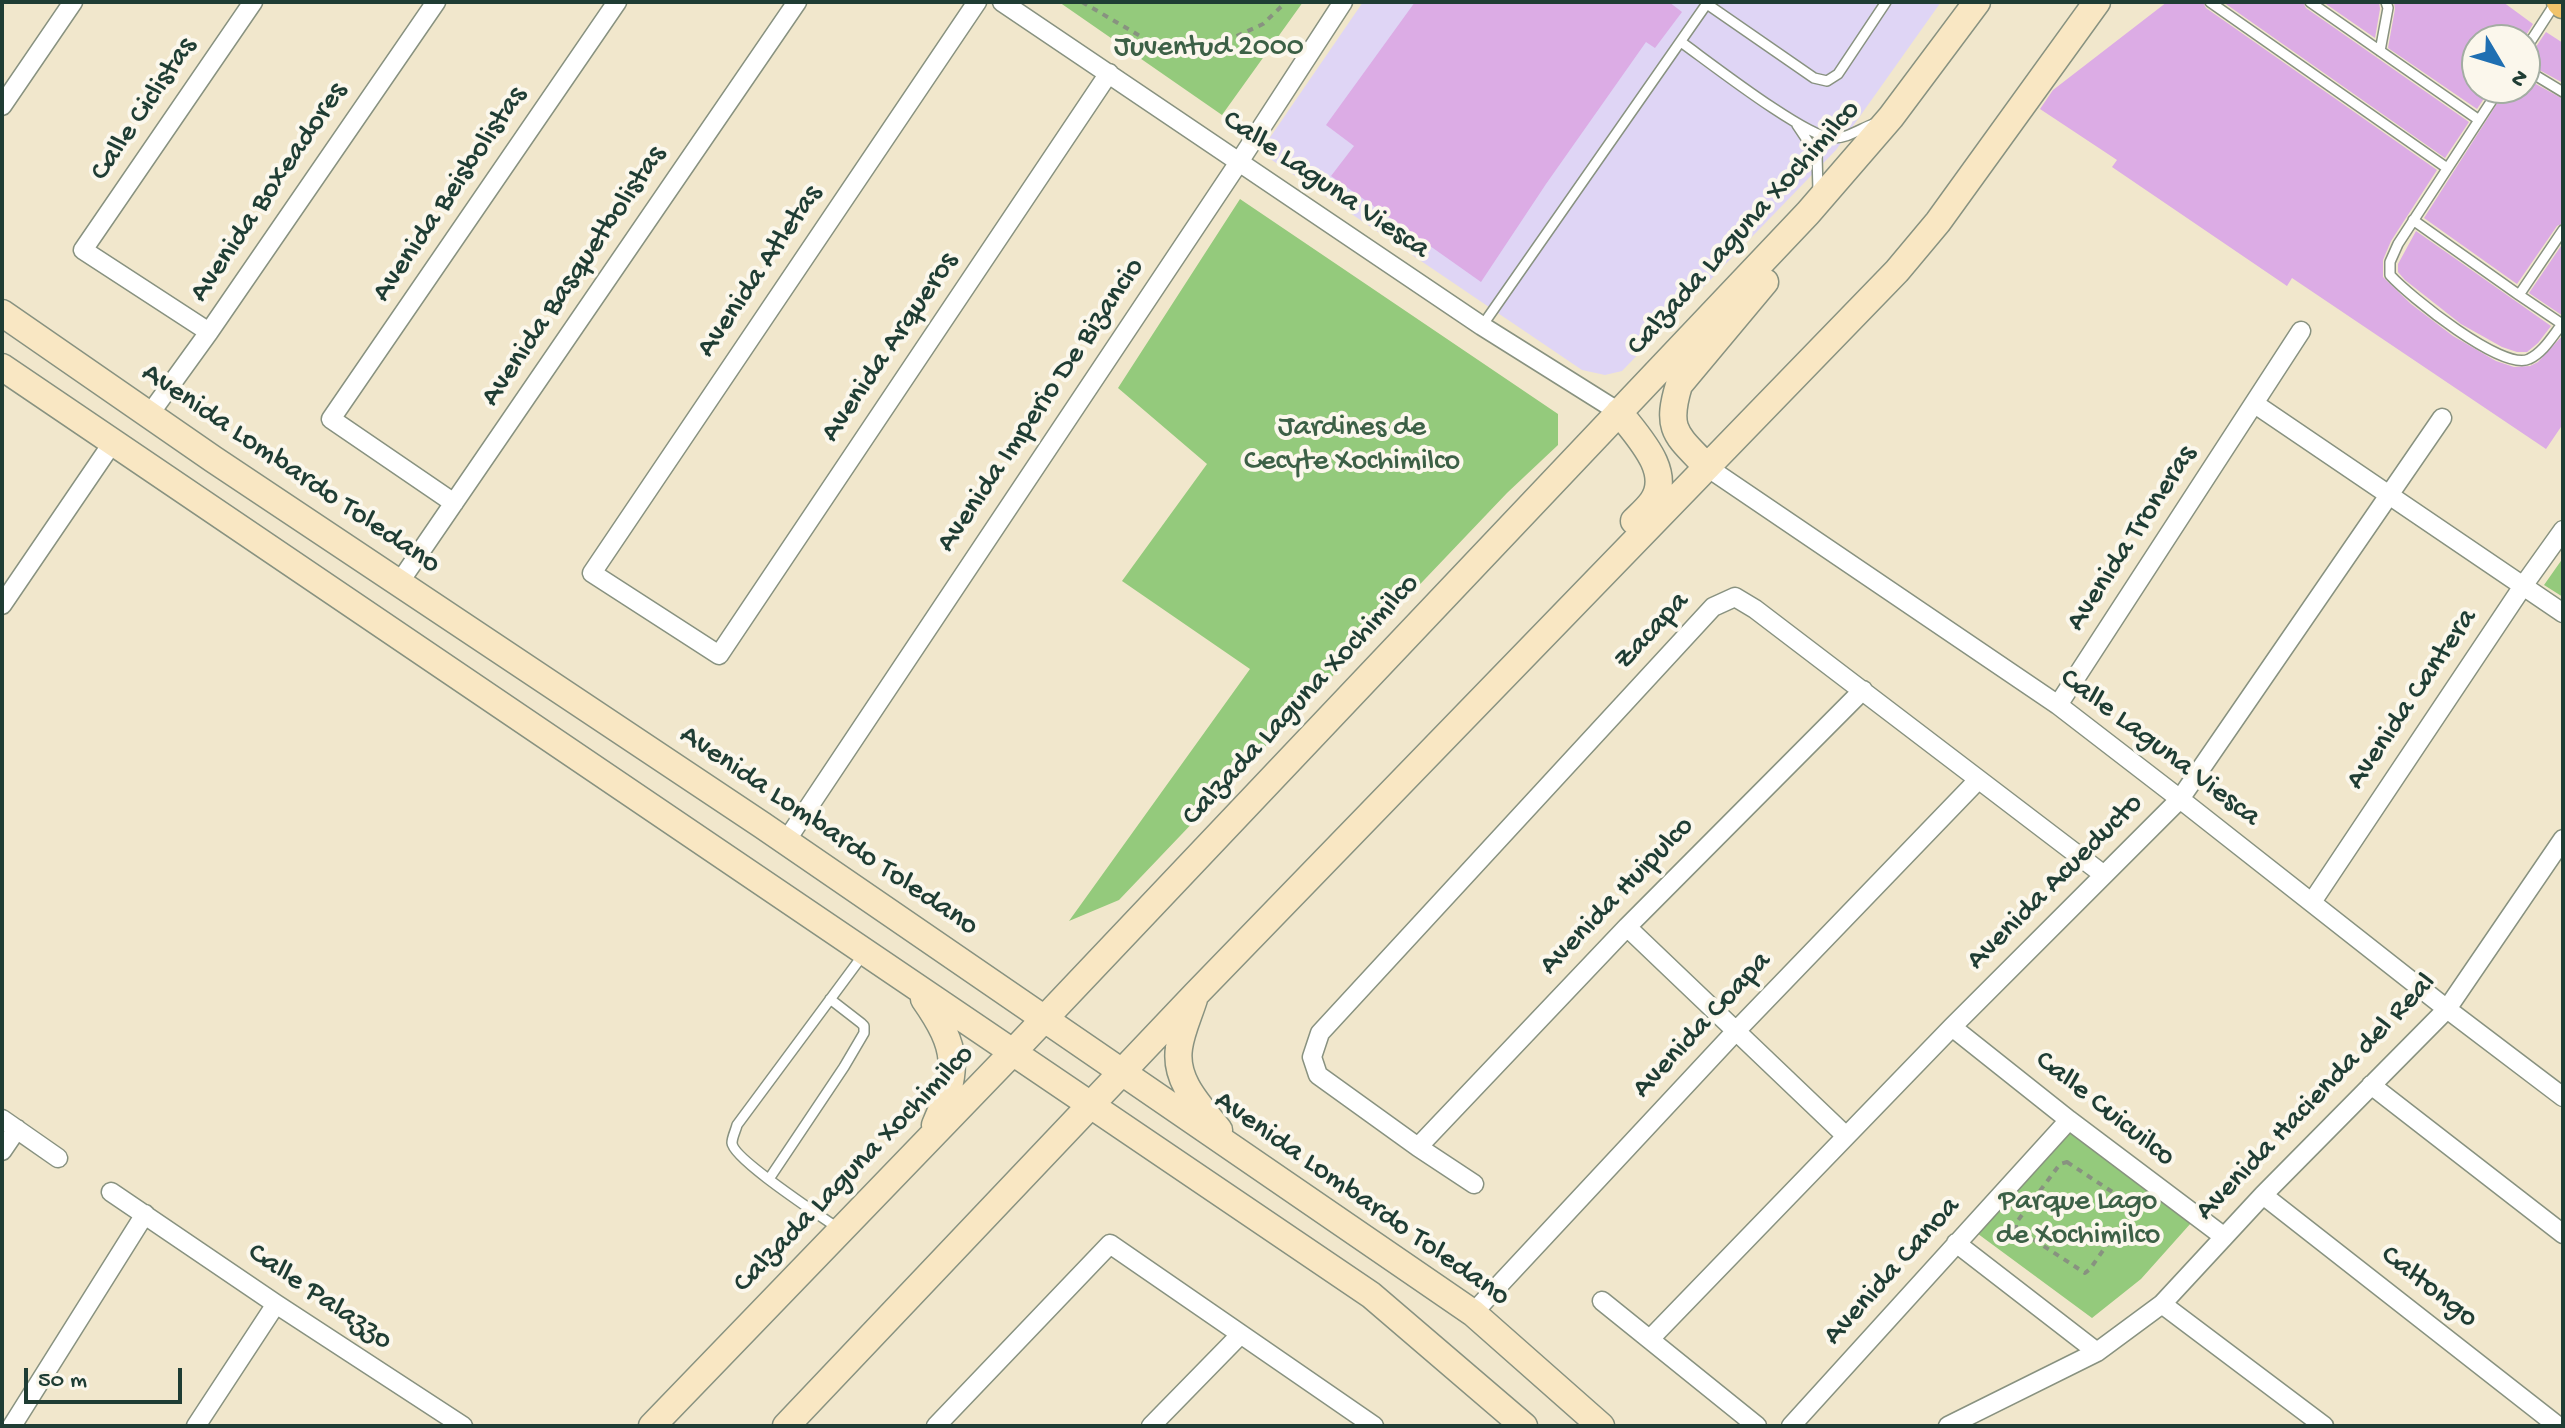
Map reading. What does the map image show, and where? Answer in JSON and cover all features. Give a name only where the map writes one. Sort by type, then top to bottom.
[{"type":"main road","name":"Calzada Laguna Xochimilco","points":[[652,1426],[1045,1019],[1808,213],[1891,117],[1977,2]]},
{"type":"main road","points":[[786,1426],[1121,1072],[1914,252],[2097,2]]},
{"type":"main road","points":[[1707,467],[1677,435],[1672,421],[1679,385],[1826,208],[1850,167]]},
{"type":"main road","name":"Avenida Lombardo Toledano","points":[[2,313],[213,459],[786,841],[1473,1313],[1593,1424]]},
{"type":"main road","points":[[2,367],[1371,1295],[1524,1426]]},
{"type":"main road","points":[[1459,721],[1468,701],[1492,671],[1653,501],[1658,489],[1653,458],[1619,412]]},
{"type":"main road","points":[[113,442],[185,471],[195,470],[213,459]]},
{"type":"main road","points":[[268,547],[280,535],[299,532],[393,578]]},
{"type":"main road","points":[[914,987],[936,1017],[951,1047],[953,1075],[948,1096],[928,1141]]},
{"type":"main road","points":[[1195,995],[1178,1048],[1181,1073],[1190,1094],[1236,1151]]},
{"type":"street","points":[[2,106],[73,2]]},
{"type":"street","name":"Calle Ciclistas","points":[[209,332],[83,250],[253,2]]},
{"type":"street","name":"Avenida Boxeadores","points":[[149,415],[436,2]]},
{"type":"street","name":"Avenida Beisbolistas","points":[[454,503],[331,419],[617,2]]},
{"type":"street","name":"Avenida Basquetbolistas","points":[[393,578],[454,503],[797,2]]},
{"type":"street","name":"Avenida Atletas","points":[[719,655],[592,573],[977,2]]},
{"type":"street","name":"Calle Laguna Viesca","points":[[1002,2],[1482,326],[1619,412]]},
{"type":"street","name":"Avenida Imperio De Bizancio","points":[[786,841],[1343,2]]},
{"type":"street","name":"Avenida Arqueros","points":[[719,655],[1109,73]]},
{"type":"street","name":"Avenida Troneras","points":[[2058,705],[2301,331]]},
{"type":"street","points":[[2255,404],[2563,613]]},
{"type":"street","name":"Avenida Acueducto","points":[[1650,1339],[1952,1027],[2180,799],[2442,418]]},
{"type":"street","points":[[2,605],[113,442]]},
{"type":"street","name":"Calle Laguna Viesca","points":[[1707,467],[2058,705],[2563,1097]]},
{"type":"street","name":"Avenida Cantera","points":[[2312,902],[2563,530]]},
{"type":"street","name":"Zacapa","points":[[1418,1147],[1318,1075],[1312,1057],[1320,1033],[1713,607],[1735,597],[1863,690],[2104,875]]},
{"type":"street","name":"Avenida Huipulco","points":[[1418,1147],[1627,927],[1863,690]]},
{"type":"street","name":"Avenida Coapa","points":[[1473,1313],[1736,1031],[1978,780]]},
{"type":"street","name":"Avenida Hacienda del Real","points":[[1948,1426],[2097,1352],[2162,1304],[2223,1236],[2447,1009],[2563,839]]},
{"type":"street","points":[[1627,927],[1846,1136]]},
{"type":"street","name":"Calle Cuicuilco","points":[[1952,1027],[2223,1236]]},
{"type":"street","points":[[2371,1085],[2563,1234]]},
{"type":"street","name":"Avenida Canoa","points":[[1791,1426],[2069,1120]]},
{"type":"street","points":[[2,1151],[10,1124],[58,1158]]},
{"type":"street","points":[[1418,1147],[1474,1184]]},
{"type":"street","name":"Calle Palazzo","points":[[111,1192],[463,1426]]},
{"type":"street","name":"Caltongo","points":[[2263,1195],[2558,1426]]},
{"type":"street","points":[[12,1426],[145,1214]]},
{"type":"street","points":[[1956,1243],[2097,1352]]},
{"type":"street","points":[[936,1426],[1110,1244],[1370,1425]]},
{"type":"street","points":[[1602,1301],[1757,1426]]},
{"type":"street","points":[[197,1426],[276,1304]]},
{"type":"street","points":[[2162,1304],[2310,1423]]},
{"type":"street","points":[[1151,1426],[1240,1335]]},
{"type":"lane","points":[[1482,326],[1708,3],[1814,78],[1827,81],[1838,74],[1886,2]]},
{"type":"lane","points":[[2210,2],[2447,168]]},
{"type":"lane","points":[[2310,2],[2479,120]]},
{"type":"lane","points":[[2380,51],[2388,8],[2386,2]]},
{"type":"lane","points":[[2541,29],[2560,3]]},
{"type":"lane","points":[[1681,42],[1795,122],[1820,136],[1838,138],[1891,117]]},
{"type":"lane","points":[[2541,79],[2563,92]]},
{"type":"lane","points":[[2413,220],[2563,323],[2544,347],[2529,359],[2517,361],[2482,346],[2418,302],[2390,275],[2390,262],[2413,220],[2490,104]]},
{"type":"lane","points":[[1795,122],[1817,155],[1819,165],[1819,190],[1808,213]]},
{"type":"lane","points":[[2519,295],[2563,230]]},
{"type":"lane","points":[[842,1231],[735,1153],[731,1141],[737,1125],[864,953]]},
{"type":"lane","points":[[769,1179],[864,1033],[861,1023],[830,999]]},
{"type":"path","points":[[1082,2],[1152,43],[1215,46],[1263,24],[1286,2]]},
{"type":"path","points":[[2067,1162],[2129,1203],[2132,1209],[2085,1273],[2016,1228],[2016,1223],[2060,1164],[2067,1162]]},
{"type":"shaded area","points":[[1363,2],[1941,2],[1836,150],[1622,371],[1605,375],[1582,370],[1260,152]]},
{"type":"green space","name":"Juventud 2000","points":[[1059,2],[1303,2],[1222,115]]},
{"type":"green space","name":"Jardines de Cecyte Xochimilco","points":[[1240,199],[1558,414],[1558,445],[1507,493],[1119,900],[1069,921],[1250,669],[1122,581],[1207,464],[1118,388]]},
{"type":"green space","points":[[2563,558],[2563,597],[2544,585]]},
{"type":"green space","name":"Parque Lago de Xochimilco","points":[[2069,1120],[2191,1223],[2141,1279],[2092,1318],[1970,1228]]},
{"type":"building","points":[[1415,2],[1669,2],[1682,12],[1655,48],[1646,42],[1481,282],[1331,176],[1354,146],[1326,125]]},
{"type":"building","points":[[2167,2],[2203,2],[2206,8],[2437,170],[2391,241],[2383,260],[2383,277],[2411,304],[2453,336],[2496,361],[2514,367],[2538,362],[2563,335],[2563,424],[2546,449],[2292,278],[2287,286],[2112,167],[2117,160],[2040,109],[2053,90]]},
{"type":"building","points":[[2223,2],[2303,2],[2306,8],[2469,122],[2445,158]]},
{"type":"building","points":[[2323,2],[2379,2],[2375,38]]},
{"type":"building","points":[[2394,2],[2503,2],[2533,24],[2461,24],[2461,98],[2388,48]]},
{"type":"building","points":[[2546,32],[2563,43],[2563,83],[2541,71],[2541,39]]},
{"type":"building","points":[[2541,87],[2563,99],[2563,223],[2557,226],[2517,284],[2424,218],[2497,104],[2541,104]]},
{"type":"building","points":[[2416,231],[2551,326],[2538,343],[2527,352],[2502,347],[2461,324],[2405,280],[2398,272],[2398,264]]},
{"type":"building","points":[[2563,243],[2563,316],[2529,293]]}]
